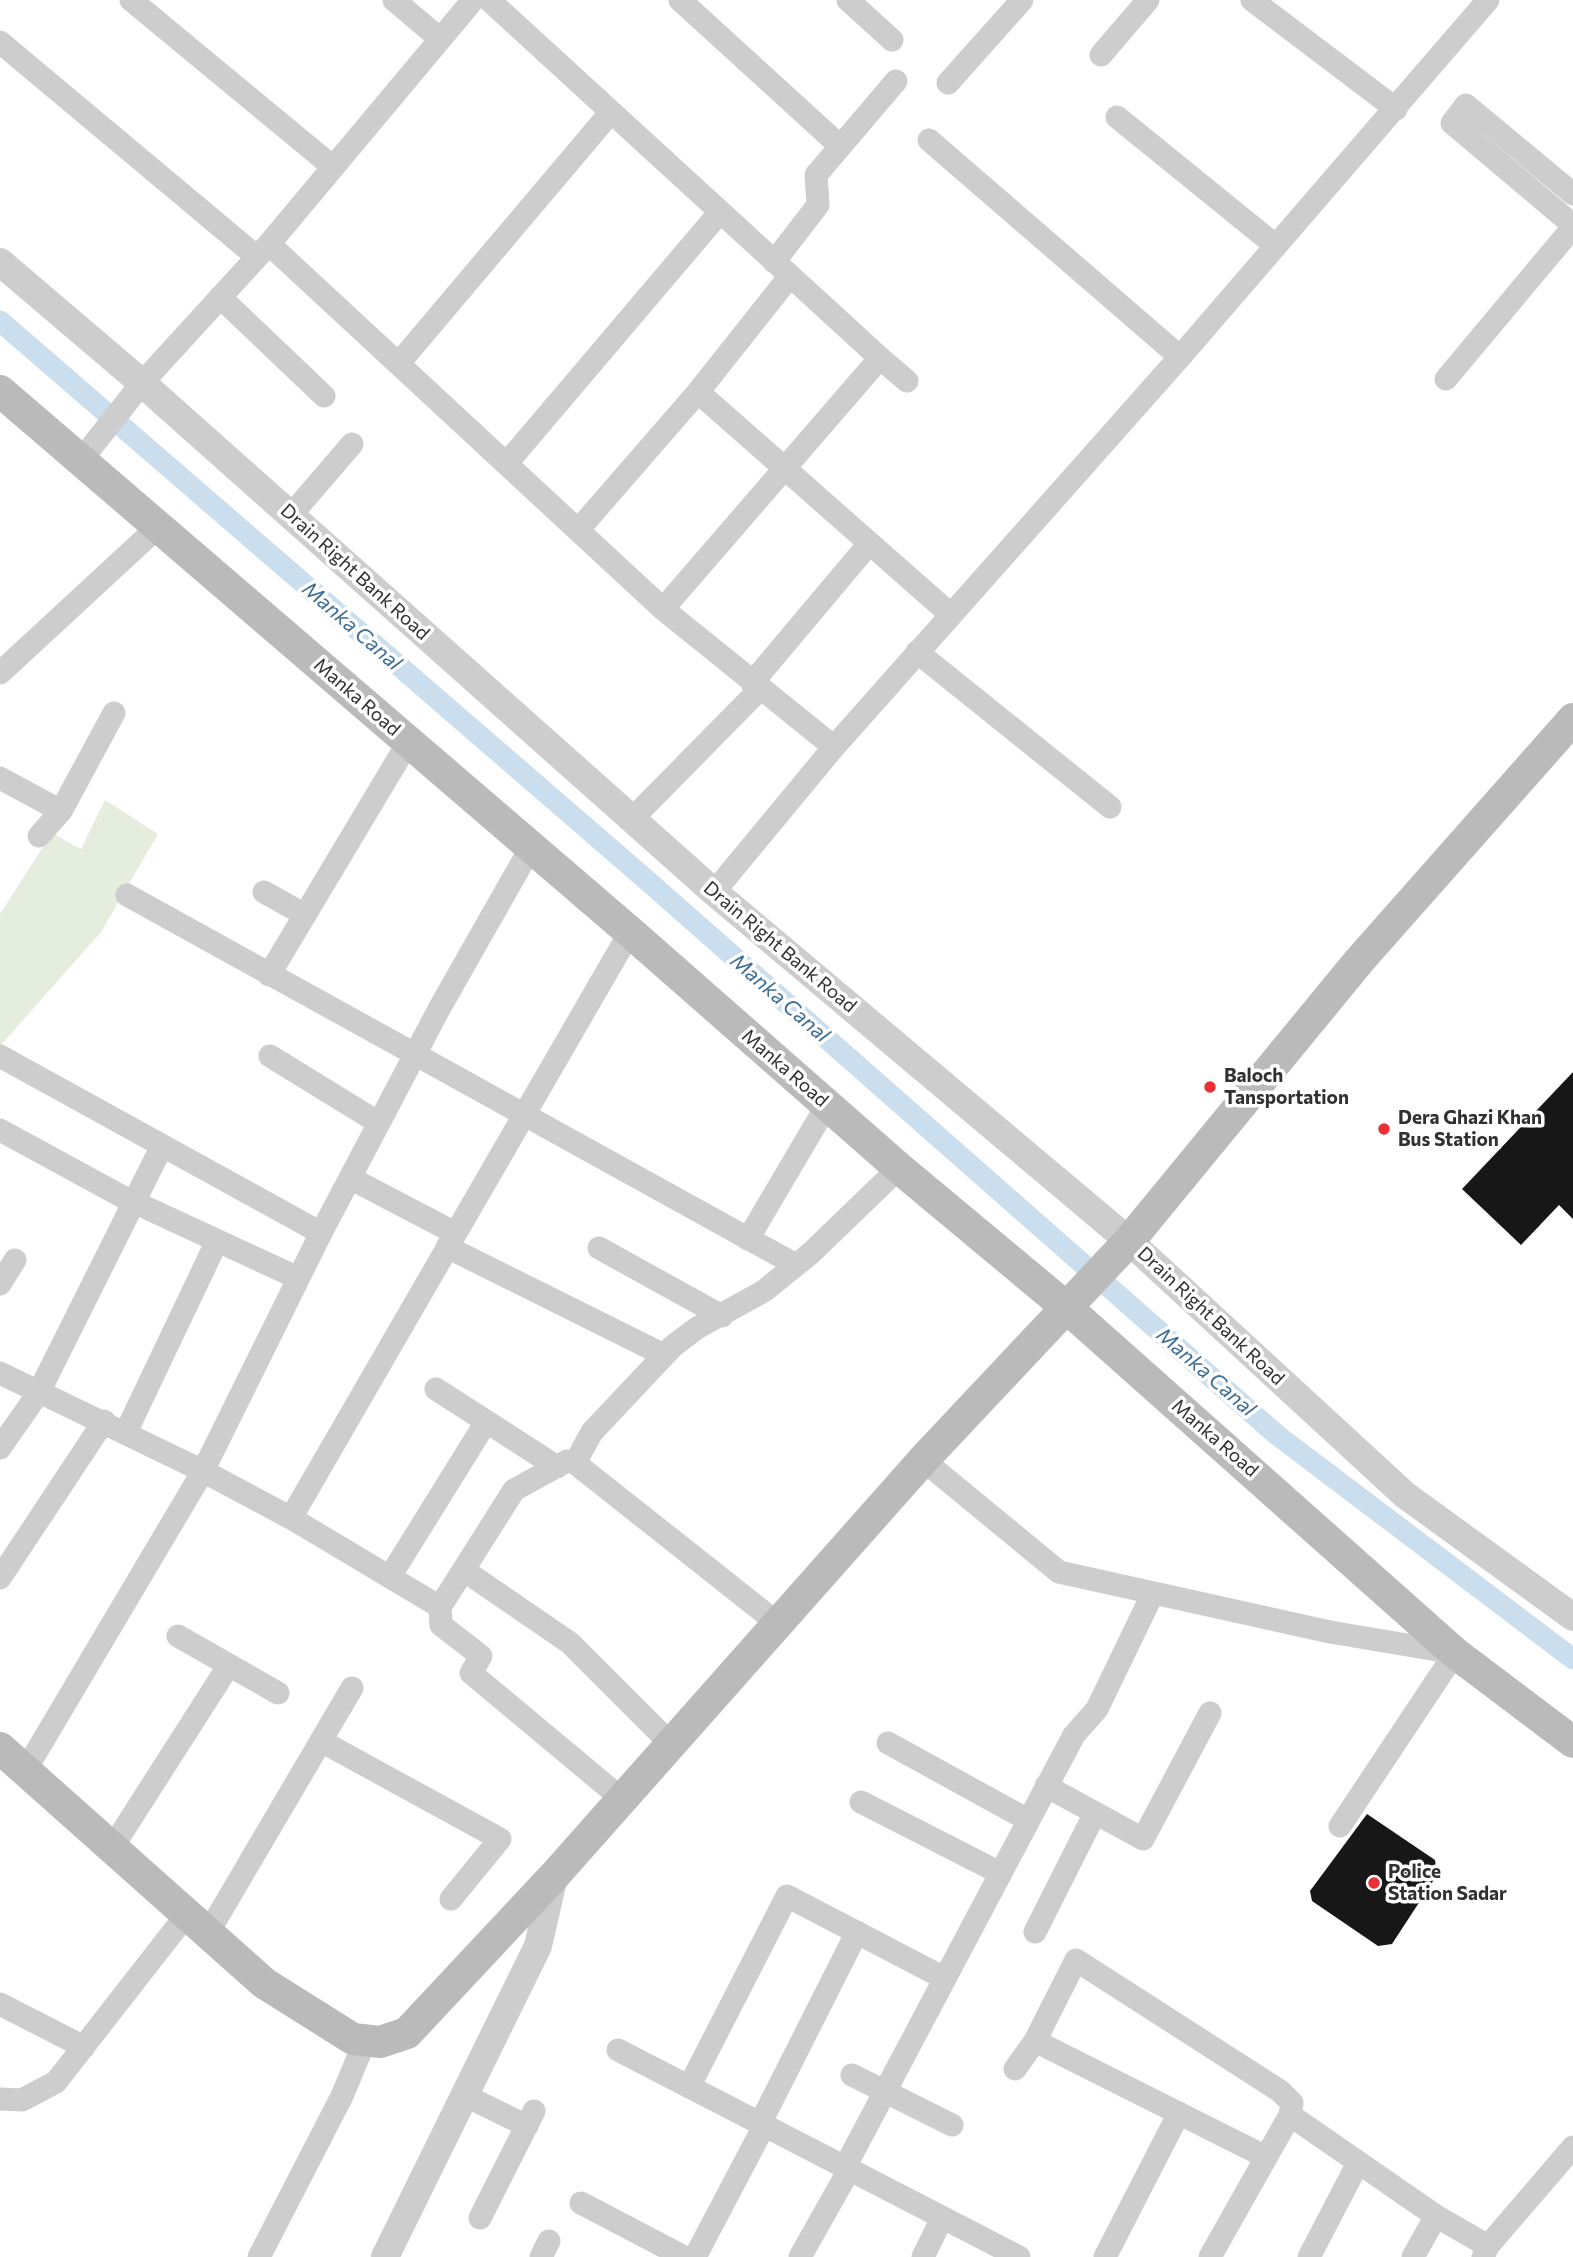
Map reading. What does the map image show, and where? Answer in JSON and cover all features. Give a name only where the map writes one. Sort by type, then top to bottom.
[{"type":"main road","name":"Manka Road","points":[[0,391],[630,932],[899,1168],[1077,1298],[1455,1653],[1573,1742]]},
{"type":"main road","points":[[0,1748],[264,1983],[341,2033],[365,2041],[394,2040],[407,2033],[554,1877],[776,1622],[923,1460],[1119,1252],[1359,961],[1573,719]]},
{"type":"street","points":[[131,0],[332,167]]},
{"type":"street","points":[[394,0],[440,39]]},
{"type":"street","points":[[82,460],[142,383],[263,250],[473,0]]},
{"type":"street","points":[[489,0],[907,381]]},
{"type":"street","points":[[680,0],[840,146]]},
{"type":"street","points":[[948,83],[1022,0]]},
{"type":"street","points":[[1101,55],[1148,0]]},
{"type":"street","points":[[1252,0],[1396,109]]},
{"type":"street","points":[[714,892],[834,747],[1180,357],[1487,0]]},
{"type":"street","points":[[853,2],[892,40]]},
{"type":"street","points":[[0,42],[263,250],[399,363],[663,609],[834,747]]},
{"type":"street","points":[[579,529],[698,392],[782,269],[818,205],[816,175],[896,81]]},
{"type":"street","points":[[1573,194],[1466,104],[1452,123],[1573,226]]},
{"type":"street","points":[[399,363],[611,112]]},
{"type":"street","points":[[1117,117],[1276,246]]},
{"type":"street","points":[[929,140],[1180,357]]},
{"type":"street","points":[[1573,202],[1569,215],[1573,226]]},
{"type":"street","points":[[507,463],[720,212]]},
{"type":"street","points":[[1446,379],[1573,226]]},
{"type":"street","name":"Drain Right Bank Road","points":[[0,262],[142,383],[1119,1252],[1405,1495],[1573,1617]]},
{"type":"street","points":[[220,297],[324,396]]},
{"type":"street","points":[[663,609],[880,358]]},
{"type":"street","points":[[698,392],[785,467],[868,545],[950,614]]},
{"type":"street","points":[[291,515],[352,444]]},
{"type":"street","points":[[0,673],[159,526]]},
{"type":"street","points":[[632,819],[756,686],[868,545]]},
{"type":"street","points":[[917,652],[1110,807]]},
{"type":"street","points":[[39,836],[61,811],[114,713]]},
{"type":"street","points":[[270,975],[409,741]]},
{"type":"street","points":[[0,778],[61,811]]},
{"type":"street","points":[[25,1771],[203,1471],[321,1233],[414,1057],[531,847]]},
{"type":"street","points":[[264,892],[305,915]]},
{"type":"street","points":[[127,895],[414,1057],[796,1265]]},
{"type":"street","points":[[291,1518],[522,1114],[630,932]]},
{"type":"street","points":[[0,1056],[321,1233]]},
{"type":"street","points":[[270,1056],[379,1123]]},
{"type":"street","points":[[748,1239],[827,1105]]},
{"type":"street","points":[[0,1130],[136,1203],[298,1278]]},
{"type":"street","points":[[0,1448],[39,1392],[136,1203],[162,1146]]},
{"type":"street","points":[[622,1799],[471,1673],[481,1656],[441,1625],[440,1607],[514,1489],[566,1465],[592,1432],[664,1355],[698,1328],[764,1292],[899,1168]]},
{"type":"street","points":[[350,1178],[451,1240],[664,1355]]},
{"type":"street","points":[[126,1432],[217,1241]]},
{"type":"street","points":[[599,1248],[722,1316]]},
{"type":"street","points":[[0,1284],[15,1260]]},
{"type":"street","points":[[0,1373],[203,1471],[391,1575],[440,1607]]},
{"type":"street","points":[[436,1389],[486,1422],[566,1465],[776,1622]]},
{"type":"street","points":[[0,1578],[104,1421]]},
{"type":"street","points":[[391,1575],[486,1422]]},
{"type":"street","points":[[923,1460],[1059,1572],[1330,1632],[1455,1653],[1340,1826]]},
{"type":"street","points":[[465,1571],[570,1643],[671,1744]]},
{"type":"street","points":[[800,2257],[1046,1786],[1074,1735],[1097,1709],[1153,1593]]},
{"type":"street","points":[[178,1636],[278,1693]]},
{"type":"street","points":[[111,1848],[229,1665]]},
{"type":"street","points":[[0,2099],[22,2100],[56,2082],[84,2047],[197,1924],[321,1741],[352,1688]]},
{"type":"street","points":[[1046,1786],[1143,1839],[1210,1713]]},
{"type":"street","points":[[321,1741],[500,1839],[451,1899]]},
{"type":"street","points":[[888,1743],[1028,1820]]},
{"type":"street","points":[[861,1802],[1000,1873]]},
{"type":"street","points":[[1035,1932],[1095,1814]]},
{"type":"street","points":[[384,2257],[538,1946],[554,1877]]},
{"type":"street","points":[[688,2087],[788,1896],[944,1978]]},
{"type":"street","points":[[695,2257],[858,1932]]},
{"type":"street","points":[[1015,2069],[1035,2041],[1076,1960],[1280,2091],[1292,2103],[1290,2115],[1210,2257]]},
{"type":"street","points":[[0,2004],[84,2047]]},
{"type":"street","points":[[259,2257],[342,2096],[365,2041]]},
{"type":"street","points":[[1035,2041],[1266,2157]]},
{"type":"street","points":[[618,2050],[1007,2254]]},
{"type":"street","points":[[852,2076],[952,2125]]},
{"type":"street","points":[[466,2096],[530,2118],[480,2218]]},
{"type":"street","points":[[1105,2257],[1180,2113]]},
{"type":"street","points":[[1290,2115],[1485,2252],[1573,2147]]},
{"type":"street","points":[[1309,2257],[1358,2163]]},
{"type":"street","points":[[581,2203],[684,2257]]},
{"type":"street","points":[[1413,2257],[1436,2216]]},
{"type":"street","points":[[923,2257],[942,2218]]},
{"type":"green space","points":[[105,800],[158,834],[101,932],[0,1046],[0,914],[52,833],[81,849]]},
{"type":"building","points":[[1573,1072],[1573,1219],[1559,1205],[1521,1245],[1462,1189]]},
{"type":"building","name":"Police Station Sadar","points":[[1367,1814],[1435,1860],[1437,1875],[1392,1944],[1378,1946],[1312,1901],[1310,1891]]},
{"type":"waterway","name":"Manka Canal","points":[[0,321],[642,876],[1277,1435],[1573,1659]]},
{"type":"place","name":"Baloch Tansportation","points":[[1210,1087]]},
{"type":"place","name":"Dera Ghazi Khan Bus Station","points":[[1384,1129]]},
{"type":"place","name":"Police Station Sadar","points":[[1374,1883]]}]
